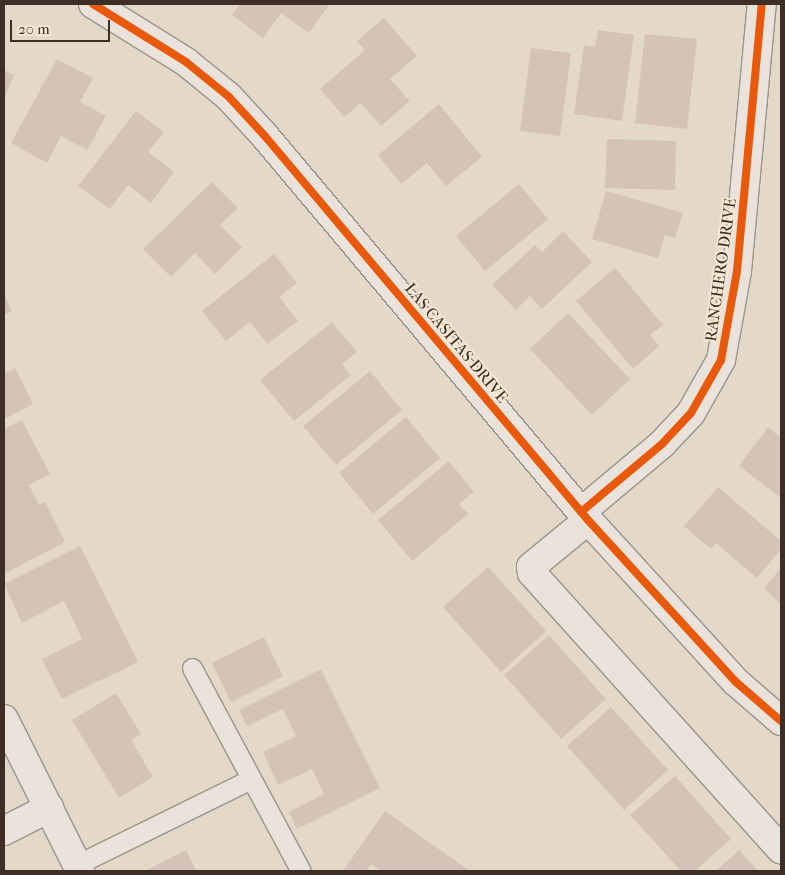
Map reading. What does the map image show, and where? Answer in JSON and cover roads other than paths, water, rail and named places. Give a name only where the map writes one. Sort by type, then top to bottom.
[{"type":"street","name":"LAS CASITAS DRIVE","points":[[93,4],[132,13],[229,98],[264,134],[584,516],[736,682],[781,721]]},
{"type":"street","name":"RANCHERO DRIVE","points":[[762,4],[737,271],[721,360],[691,413],[662,444],[531,567],[532,573],[781,850]]},
{"type":"street","points":[[4,718],[78,868]]},
{"type":"street","points":[[4,831],[49,808]]},
{"type":"lane","points":[[192,668],[301,871]]},
{"type":"lane","points":[[78,868],[251,779]]}]
